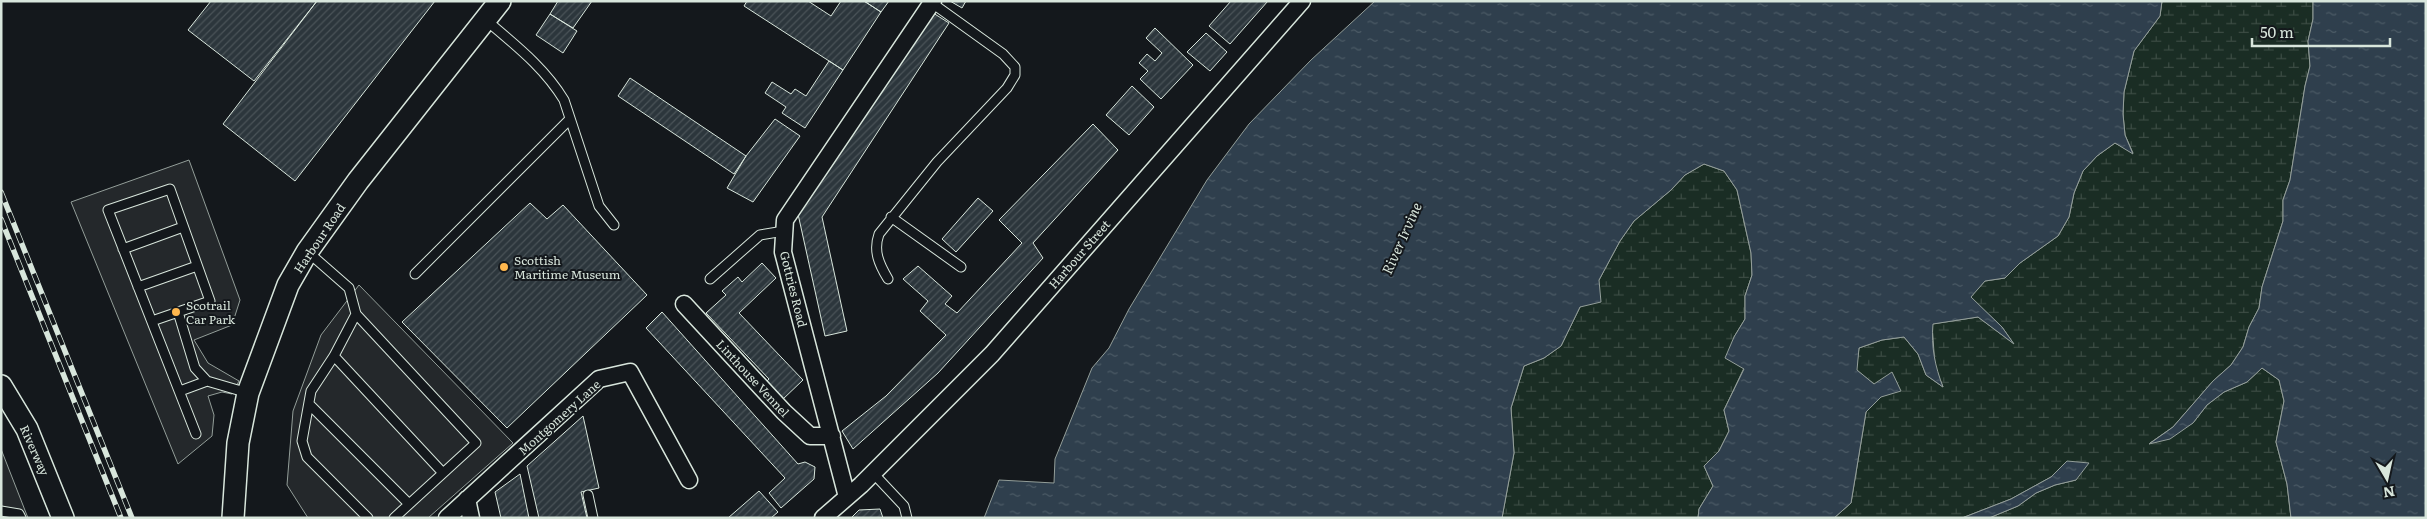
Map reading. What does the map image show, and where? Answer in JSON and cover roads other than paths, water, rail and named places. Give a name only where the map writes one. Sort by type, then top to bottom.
[{"type":"street","name":"Harbour Road","points":[[233,518],[238,443],[248,393],[288,285],[308,252],[358,181],[500,1]]},
{"type":"street","name":"Harbour Street","points":[[823,518],[873,473],[992,354],[1302,1]]},
{"type":"street","name":"Gottries Road","points":[[847,497],[783,252],[785,220],[932,2]]},
{"type":"street","name":"Linthouse Vennel","points":[[684,304],[784,412],[810,436],[832,436]]},
{"type":"street","name":"Montgomery Lane","points":[[447,518],[599,379],[630,372],[689,480]]},
{"type":"street","name":"Riverway","points":[[1,386],[27,429],[63,518]]},
{"type":"street","points":[[467,499],[471,518]]},
{"type":"lane","points":[[888,279],[878,259],[876,242],[879,234],[937,162],[1006,88],[1015,75],[1015,67],[1003,54],[932,2]]},
{"type":"lane","points":[[486,20],[532,60],[554,84],[564,100],[569,120],[599,206],[614,225]]},
{"type":"lane","points":[[415,274],[569,120]]},
{"type":"lane","points":[[152,321],[210,301],[170,189],[108,210],[196,434]]},
{"type":"lane","points":[[891,217],[961,267]]},
{"type":"lane","points":[[123,249],[183,227]]},
{"type":"lane","points":[[710,279],[760,234],[784,231]]},
{"type":"lane","points":[[308,252],[349,288],[356,314],[476,443],[394,518]]},
{"type":"lane","points":[[138,287],[198,266]]},
{"type":"lane","points":[[178,312],[195,368],[207,381],[248,393]]},
{"type":"lane","points":[[356,314],[334,356],[311,391],[302,441],[307,457],[368,518]]},
{"type":"lane","points":[[334,356],[443,473]]},
{"type":"lane","points":[[180,391],[207,381]]},
{"type":"lane","points":[[309,404],[409,504]]},
{"type":"lane","points":[[873,473],[904,506],[908,518]]},
{"type":"lane","points":[[588,495],[593,518]]},
{"type":"lane","points":[[1,511],[19,514],[20,518]]},
{"type":"water","name":"River Irvine","points":[[1375,1],[2162,1],[2160,16],[2134,51],[2124,92],[2123,114],[2125,135],[2133,154],[2115,143],[2097,156],[2083,171],[2074,193],[2069,217],[2058,236],[2020,263],[2005,278],[1985,281],[1971,297],[2002,327],[2014,344],[1978,317],[1933,324],[1934,356],[1943,387],[1926,375],[1918,354],[1904,337],[1882,340],[1859,348],[1857,370],[1874,384],[1892,372],[1901,391],[1881,397],[1866,412],[1851,503],[1834,518],[1698,518],[1699,509],[1713,486],[1704,466],[1719,451],[1729,431],[1724,410],[1744,369],[1725,358],[1734,337],[1745,319],[1745,296],[1752,275],[1751,253],[1737,190],[1724,171],[1704,164],[1685,175],[1671,190],[1634,221],[1620,241],[1599,280],[1601,302],[1580,307],[1561,346],[1544,358],[1524,366],[1511,408],[1514,453],[1502,518],[984,518],[999,480],[1054,483],[1055,459],[1092,368],[1109,348],[1129,309],[1207,180],[1249,124],[1311,60]]},
{"type":"water","points":[[2313,1],[2426,1],[2426,518],[2291,518],[2287,484],[2276,442],[2284,401],[2279,380],[2262,368],[2247,382],[2224,392],[2207,405],[2193,423],[2170,439],[2149,444],[2173,427],[2213,381],[2231,365],[2243,347],[2249,327],[2259,308],[2262,287],[2283,221],[2283,200],[2290,180],[2310,66],[2308,41],[2313,19]]},
{"type":"water","points":[[2067,461],[2089,463],[2076,480],[2055,485],[2036,493],[2018,506],[1989,518],[1962,518],[2011,499],[2051,477]]},
{"type":"railway","points":[[1,192],[132,518]]},
{"type":"railway","points":[[1,219],[121,518]]},
{"type":"place","name":"Scottish Maritime Museum","points":[[504,267]]},
{"type":"place","name":"Scotrail Car Park","points":[[176,312]]}]
